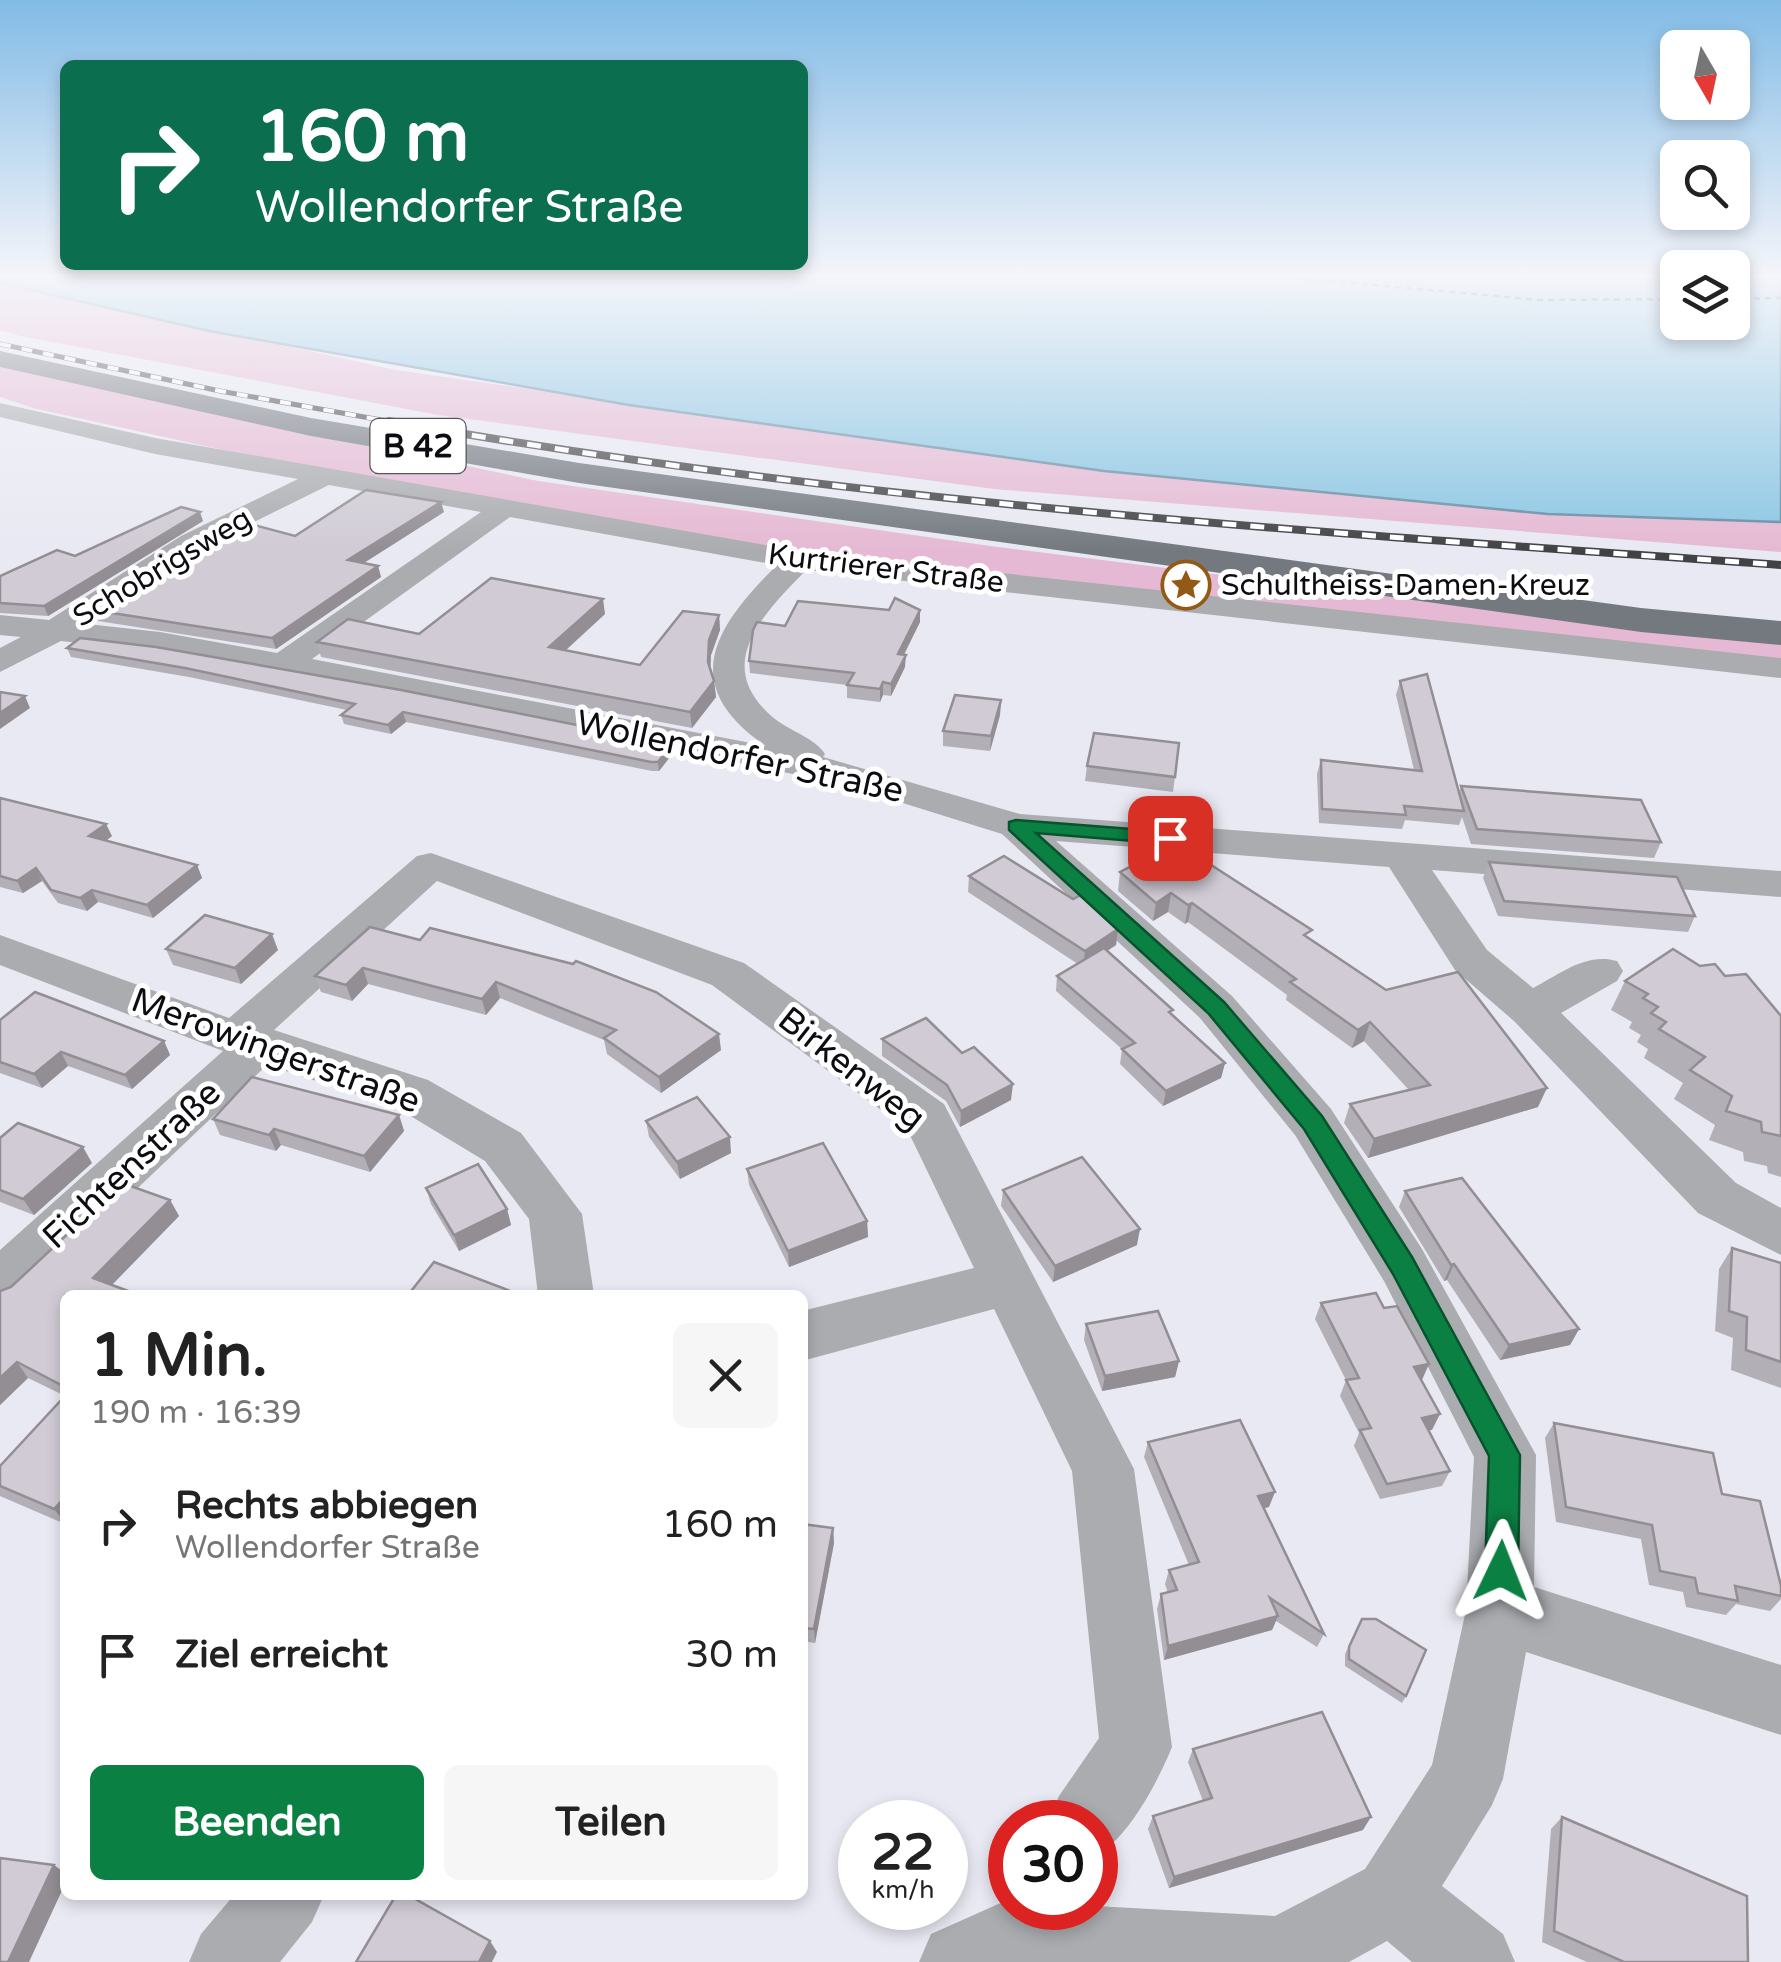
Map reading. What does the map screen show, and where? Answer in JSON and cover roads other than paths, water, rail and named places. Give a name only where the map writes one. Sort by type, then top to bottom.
[{"type":"main road","name":"B 42","points":[[41,369],[179,401],[462,454],[706,493],[1623,618],[1781,633]]},
{"type":"main road","name":"B 42","points":[[1197,559],[1300,559],[1666,587]]},
{"type":"street","name":"Kurtrierer Straße","points":[[0,410],[90,432],[799,560],[1781,668]]},
{"type":"street","name":"Schobrigsweg","points":[[0,662],[52,633],[191,542],[326,476]]},
{"type":"street","points":[[286,662],[505,508]]},
{"type":"street","points":[[799,560],[736,634],[728,654],[735,696],[751,719],[774,739],[850,774]]},
{"type":"street","name":"Wollendorfer Straße","points":[[0,626],[160,642],[286,662],[850,774],[1016,826],[1781,884]]},
{"type":"street","points":[[997,1937],[1280,1956],[1392,1896],[1466,1778],[1500,1610],[1505,1455],[1393,1250],[1313,1122],[1216,1007],[1016,826]]},
{"type":"street","points":[[1402,856],[1471,960],[1530,1010],[1717,1198],[1781,1233]]},
{"type":"street","name":"Birkenweg","points":[[249,1041],[431,865],[728,974],[926,1116],[1102,1470],[1136,1747],[1099,1800]]},
{"type":"street","name":"Merowingerstraße","points":[[0,948],[249,1041],[411,1093],[502,1146],[555,1214],[565,1290]]},
{"type":"street","points":[[1530,1010],[1601,970]]},
{"type":"street","name":"Fichtenstraße","points":[[0,1284],[249,1041]]},
{"type":"street","points":[[808,1334],[1008,1282]]},
{"type":"street","points":[[1500,1610],[1781,1700]]},
{"type":"street","points":[[1392,1896],[1475,1962]]},
{"type":"street","points":[[229,1962],[281,1900]]},
{"type":"water","points":[[422,369],[1781,369],[1781,522],[1548,514],[1104,471],[629,405]]},
{"type":"railway","points":[[115,369],[403,424]]},
{"type":"railway","points":[[389,421],[562,449],[909,494],[1257,527],[1781,565]]},
{"type":"place","name":"Schultheiss-Damen-Kreuz","points":[[1186,585]]}]
